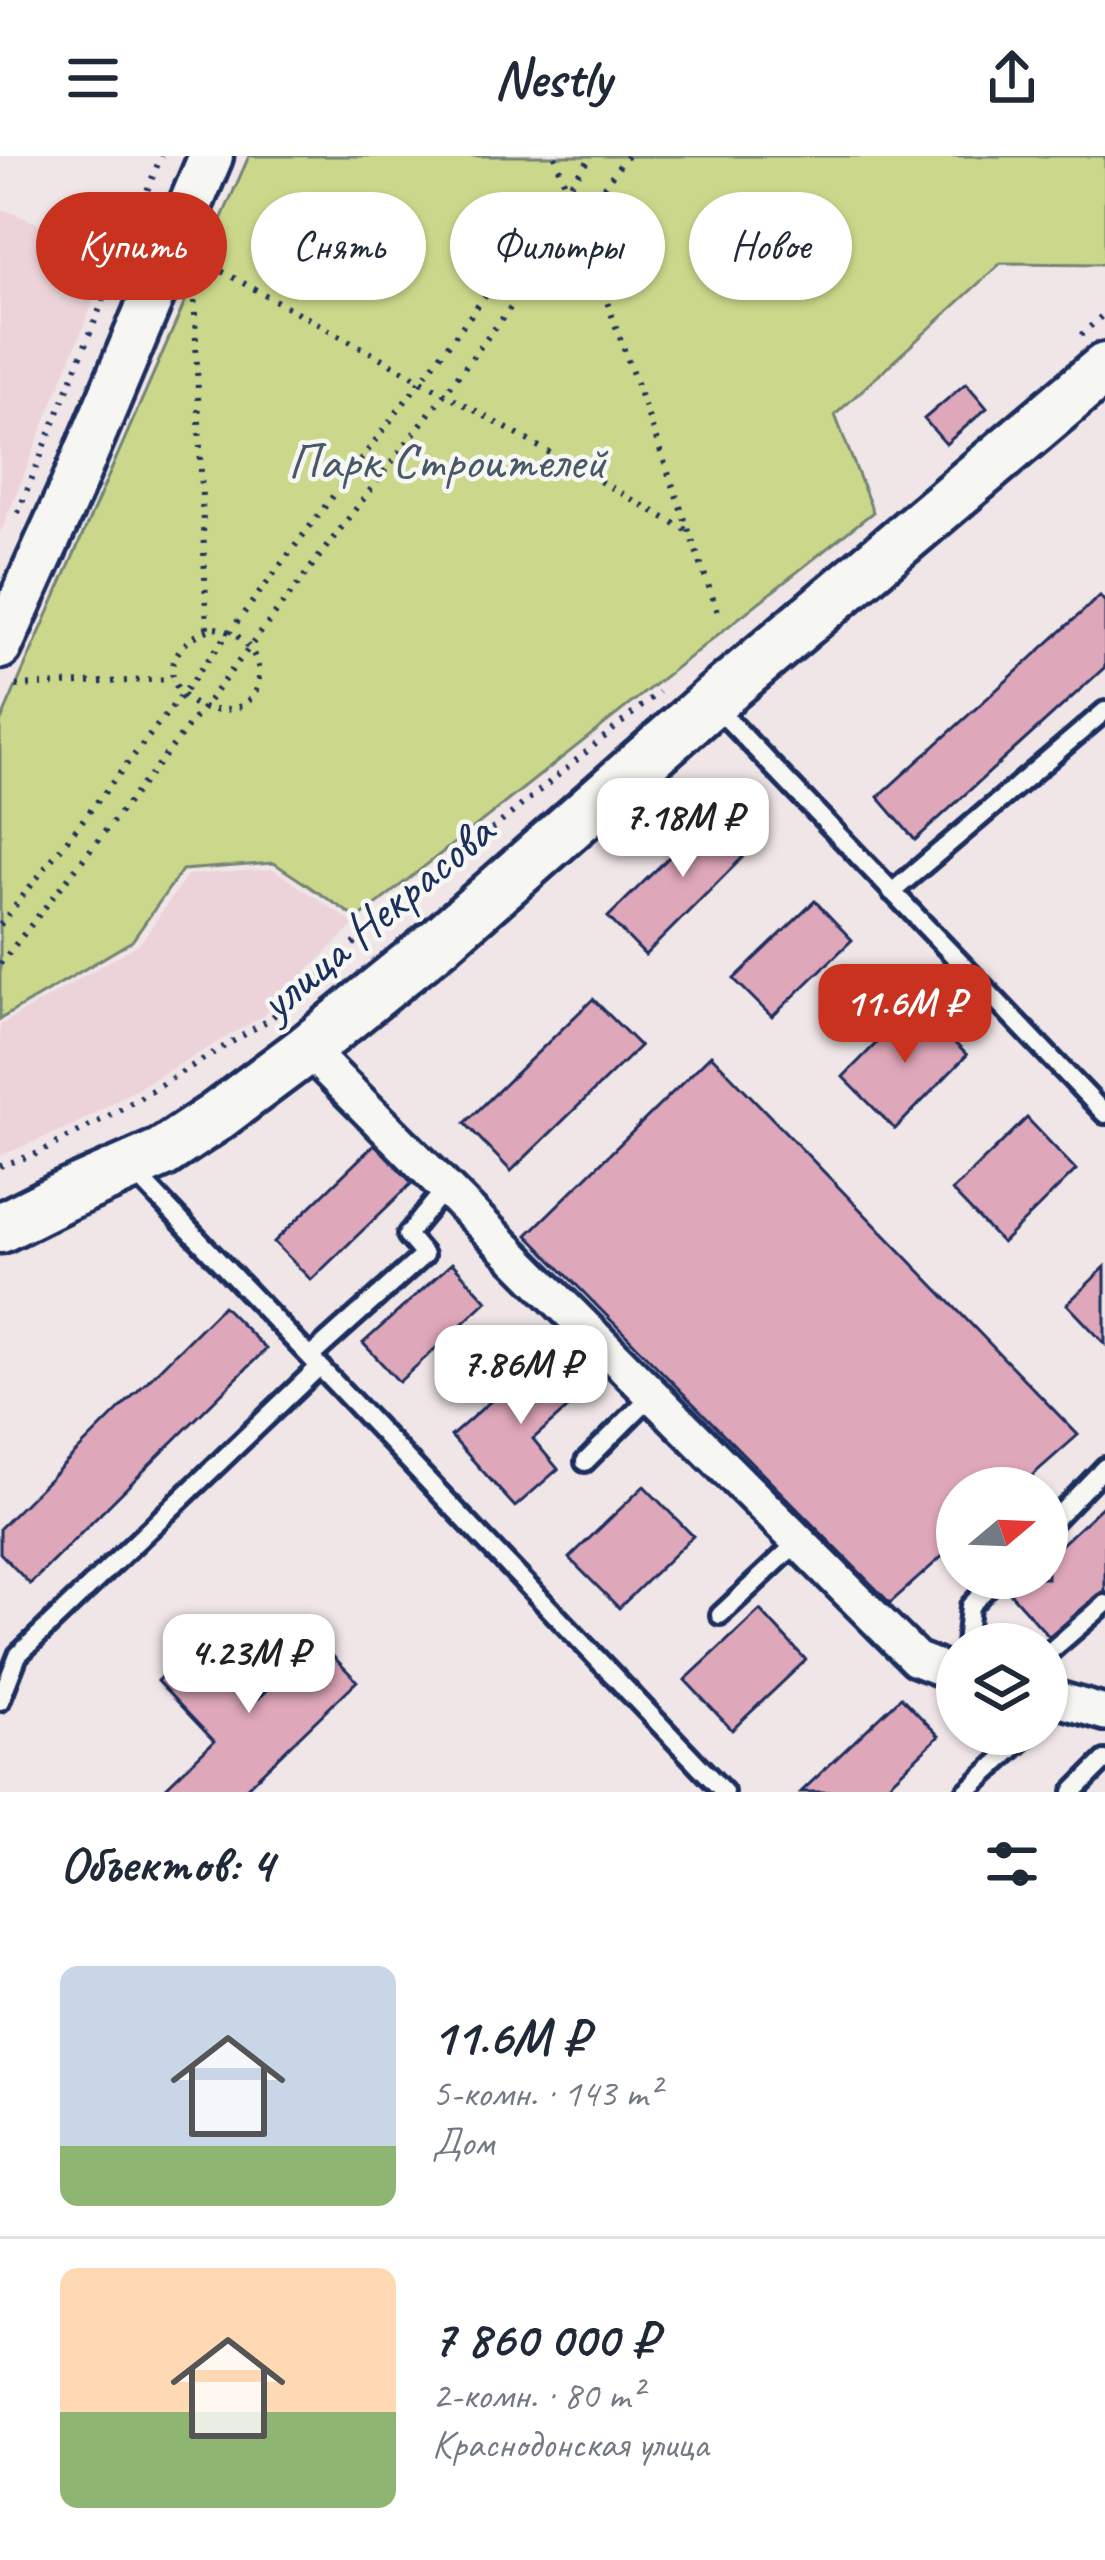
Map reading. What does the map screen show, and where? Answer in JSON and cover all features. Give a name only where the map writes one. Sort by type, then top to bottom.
[{"type":"main road","name":"улица Некрасова","points":[[4,1225],[162,1153],[307,1049],[440,941],[711,702],[1089,355]]},
{"type":"street","points":[[0,647],[211,156]]},
{"type":"street","points":[[307,1049],[916,1659],[936,1667]]},
{"type":"street","points":[[1068,1707],[1105,1713]]},
{"type":"lane","points":[[711,702],[1105,1114]]},
{"type":"lane","points":[[892,892],[1105,711]]},
{"type":"lane","points":[[130,1167],[724,1792]]},
{"type":"lane","points":[[0,1701],[9,1652],[424,1255],[407,1235],[446,1188]]},
{"type":"lane","points":[[585,1462],[652,1394]]},
{"type":"lane","points":[[1068,1505],[1105,1467]]},
{"type":"lane","points":[[720,1615],[799,1541]]},
{"type":"lane","points":[[1068,1636],[1105,1604]]},
{"type":"lane","points":[[966,1792],[1006,1755]]},
{"type":"lane","points":[[1073,1792],[1105,1760]]},
{"type":"path","points":[[18,512],[161,156]]},
{"type":"path","points":[[555,156],[720,618]]},
{"type":"path","points":[[0,925],[592,156]]},
{"type":"path","points":[[0,964],[627,156]]},
{"type":"path","points":[[227,274],[688,531]]},
{"type":"path","points":[[195,300],[207,630]]},
{"type":"path","points":[[1089,355],[1105,314]]},
{"type":"path","points":[[207,630],[230,630],[250,646],[261,673],[257,691],[242,706],[225,711],[202,709],[189,702],[172,679],[177,655],[207,630]]},
{"type":"path","points":[[16,686],[172,679]]},
{"type":"path","points":[[0,1166],[39,1153],[271,1019],[364,935],[658,692]]},
{"type":"shaded area","points":[[0,208],[36,222],[36,300],[94,300],[0,534]]},
{"type":"shaded area","points":[[273,869],[355,924],[263,1016],[74,1125],[0,1156],[0,1025],[140,943],[187,875]]},
{"type":"green space","name":"Парк Строителей","points":[[249,156],[1105,156],[1105,264],[1001,263],[835,415],[873,512],[358,919],[274,863],[182,870],[132,941],[0,1019],[0,723],[186,300],[227,300],[227,206]]},
{"type":"building","points":[[966,383],[987,408],[946,444],[924,419]]},
{"type":"building","points":[[1100,596],[1105,602],[1105,667],[915,840],[878,797]]},
{"type":"building","points":[[723,804],[759,841],[645,955],[608,917]]},
{"type":"building","points":[[815,901],[852,940],[772,1017],[734,979]]},
{"type":"building","points":[[593,999],[640,1046],[511,1171],[465,1123]]},
{"type":"building","points":[[915,1004],[967,1055],[895,1129],[843,1077]]},
{"type":"building","points":[[711,1055],[1078,1435],[1042,1467],[936,1467],[936,1562],[890,1603],[527,1235]]},
{"type":"building","points":[[1027,1118],[1076,1170],[1002,1243],[952,1191]]},
{"type":"building","points":[[375,1144],[412,1183],[311,1280],[274,1242]]},
{"type":"building","points":[[452,1263],[487,1301],[399,1382],[363,1343]]},
{"type":"building","points":[[1105,1267],[1105,1344],[1067,1304]]},
{"type":"building","points":[[223,1306],[266,1349],[30,1584],[0,1553],[0,1528]]},
{"type":"building","points":[[552,1347],[589,1389],[533,1439],[558,1469],[515,1507],[451,1436]]},
{"type":"building","points":[[644,1486],[693,1536],[619,1608],[569,1558]]},
{"type":"building","points":[[1105,1504],[1105,1592],[1068,1627],[1068,1623],[1037,1623],[1015,1599],[1068,1599],[1068,1538]]},
{"type":"building","points":[[760,1610],[806,1660],[732,1730],[685,1680]]},
{"type":"building","points":[[318,1641],[357,1681],[242,1792],[161,1792],[214,1741],[157,1681],[196,1643],[253,1703]]},
{"type":"building","points":[[901,1697],[936,1733],[936,1739],[880,1792],[801,1792]]}]
